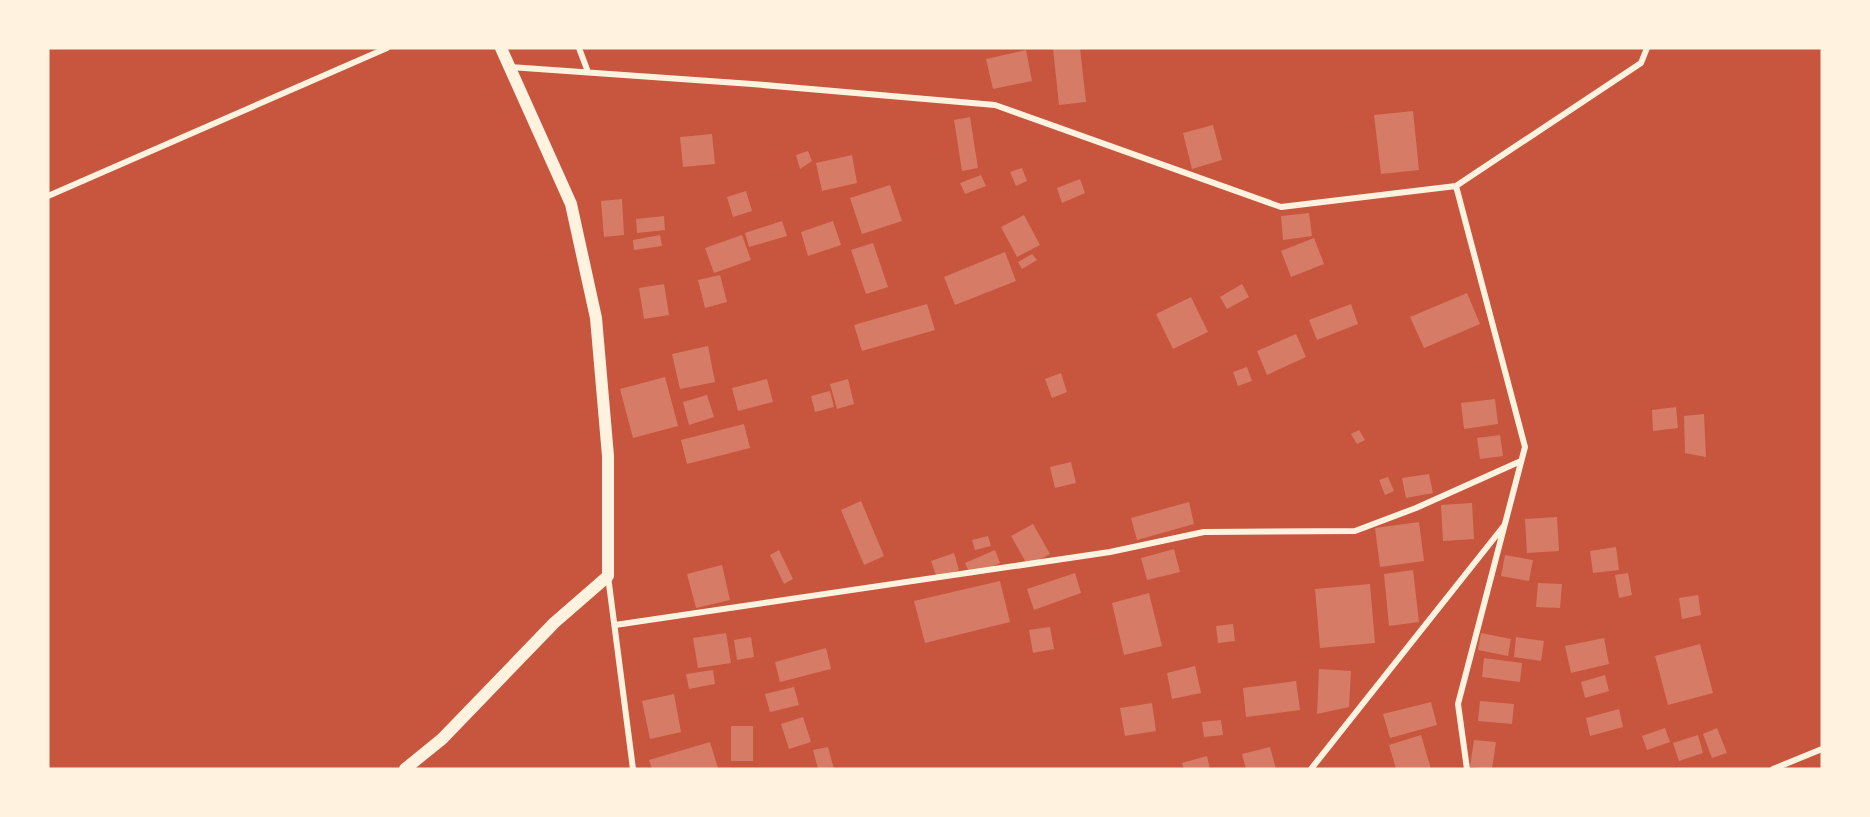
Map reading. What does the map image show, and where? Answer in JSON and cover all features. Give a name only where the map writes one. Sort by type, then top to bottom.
[{"type":"main road","points":[[405,769],[442,739],[554,623],[608,576],[608,456],[596,318],[571,204],[501,48]]},
{"type":"street","points":[[48,196],[387,48]]},
{"type":"street","points":[[579,48],[588,72]]},
{"type":"street","points":[[509,67],[995,105],[1281,207],[1456,186],[1641,63],[1647,48]]},
{"type":"street","points":[[1456,186],[1525,447],[1458,704],[1467,769]]},
{"type":"street","points":[[615,625],[1110,552],[1204,532],[1355,531],[1521,461]]},
{"type":"street","points":[[1311,769],[1505,525]]},
{"type":"street","points":[[608,576],[633,769]]},
{"type":"street","points":[[1773,769],[1822,749]]},
{"type":"building","points":[[1080,48],[1086,102],[1059,105],[1053,49]]},
{"type":"building","points":[[1026,50],[1032,81],[993,89],[986,59]]},
{"type":"building","points":[[1413,111],[1419,170],[1381,174],[1374,115]]},
{"type":"building","points":[[970,117],[978,168],[962,171],[954,120]]},
{"type":"building","points":[[1213,125],[1222,160],[1192,169],[1183,133]]},
{"type":"building","points":[[712,134],[715,164],[683,167],[680,137]]},
{"type":"building","points":[[808,151],[812,161],[800,169],[796,155]]},
{"type":"building","points":[[852,155],[857,183],[822,191],[816,163]]},
{"type":"building","points":[[1022,168],[1027,181],[1016,186],[1010,172]]},
{"type":"building","points":[[981,175],[986,186],[965,194],[960,183]]},
{"type":"building","points":[[1080,179],[1085,193],[1062,203],[1057,188]]},
{"type":"building","points":[[890,185],[902,221],[862,234],[850,198]]},
{"type":"building","points":[[746,191],[752,211],[733,217],[727,197]]},
{"type":"building","points":[[622,199],[624,235],[604,237],[601,201]]},
{"type":"building","points":[[1309,213],[1312,236],[1283,240],[1281,216]]},
{"type":"building","points":[[1024,215],[1040,245],[1017,257],[1001,227]]},
{"type":"building","points":[[664,216],[665,230],[637,233],[636,219]]},
{"type":"building","points":[[782,221],[787,236],[749,247],[745,233]]},
{"type":"building","points":[[833,221],[841,245],[808,256],[801,232]]},
{"type":"building","points":[[660,235],[662,246],[634,250],[633,240]]},
{"type":"building","points":[[742,235],[751,260],[714,273],[705,248]]},
{"type":"building","points":[[1314,238],[1324,264],[1291,277],[1281,251]]},
{"type":"building","points":[[873,243],[888,287],[866,294],[851,250]]},
{"type":"building","points":[[1005,252],[1016,281],[955,305],[944,277]]},
{"type":"building","points":[[1032,254],[1037,260],[1022,269],[1018,262]]},
{"type":"building","points":[[720,275],[727,302],[705,308],[698,280]]},
{"type":"building","points":[[664,284],[669,315],[644,319],[639,288]]},
{"type":"building","points":[[1242,284],[1249,297],[1227,309],[1220,297]]},
{"type":"building","points":[[1467,293],[1480,324],[1424,348],[1410,317]]},
{"type":"building","points":[[1191,297],[1208,332],[1173,349],[1156,314]]},
{"type":"building","points":[[927,304],[935,330],[862,351],[854,325]]},
{"type":"building","points":[[1351,304],[1358,324],[1317,340],[1309,320]]},
{"type":"building","points":[[1296,334],[1306,357],[1267,375],[1257,351]]},
{"type":"building","points":[[708,346],[715,382],[680,389],[672,354]]},
{"type":"building","points":[[1247,367],[1252,381],[1238,386],[1233,372]]},
{"type":"building","points":[[1061,373],[1067,392],[1052,398],[1045,379]]},
{"type":"building","points":[[665,377],[678,426],[633,438],[620,389]]},
{"type":"building","points":[[767,379],[773,402],[738,411],[732,388]]},
{"type":"building","points":[[848,379],[854,404],[837,409],[830,384]]},
{"type":"building","points":[[830,391],[834,407],[815,412],[811,396]]},
{"type":"building","points":[[707,395],[714,417],[689,425],[683,402]]},
{"type":"building","points":[[1495,399],[1498,424],[1464,429],[1461,403]]},
{"type":"building","points":[[1676,407],[1678,428],[1653,431],[1652,410]]},
{"type":"building","points":[[1704,414],[1706,457],[1685,453],[1684,416]]},
{"type":"building","points":[[744,424],[750,448],[687,464],[681,440]]},
{"type":"building","points":[[1359,430],[1365,440],[1357,444],[1351,434]]},
{"type":"building","points":[[1500,435],[1503,456],[1480,459],[1477,438]]},
{"type":"building","points":[[1071,462],[1076,483],[1055,488],[1050,467]]},
{"type":"building","points":[[1429,474],[1433,493],[1406,498],[1402,478]]},
{"type":"building","points":[[1388,477],[1394,491],[1385,495],[1379,480]]},
{"type":"building","points":[[861,501],[884,556],[864,565],[841,510]]},
{"type":"building","points":[[1189,502],[1194,524],[1137,540],[1131,518]]},
{"type":"building","points":[[1472,503],[1474,539],[1443,541],[1441,505]]},
{"type":"building","points":[[1557,517],[1559,551],[1527,553],[1525,519]]},
{"type":"building","points":[[1419,522],[1424,561],[1380,567],[1375,528]]},
{"type":"building","points":[[1033,524],[1050,554],[1028,566],[1011,536]]},
{"type":"building","points":[[988,536],[991,546],[975,550],[972,540]]},
{"type":"building","points":[[1616,547],[1619,570],[1593,573],[1590,551]]},
{"type":"building","points":[[1174,549],[1180,572],[1147,580],[1141,558]]},
{"type":"building","points":[[779,550],[793,579],[784,584],[770,555]]},
{"type":"building","points":[[995,550],[1000,563],[971,576],[965,563]]},
{"type":"building","points":[[954,553],[959,570],[937,578],[931,561]]},
{"type":"building","points":[[1505,555],[1533,560],[1529,581],[1501,576]]},
{"type":"building","points":[[722,565],[730,600],[696,608],[687,574]]},
{"type":"building","points":[[1413,570],[1419,622],[1389,626],[1384,574]]},
{"type":"building","points":[[1075,573],[1081,593],[1034,610],[1027,589]]},
{"type":"building","points":[[1628,573],[1632,595],[1619,598],[1615,575]]},
{"type":"building","points":[[1000,581],[1010,622],[925,643],[914,601]]},
{"type":"building","points":[[1538,583],[1562,584],[1560,608],[1536,607]]},
{"type":"building","points":[[1370,584],[1375,643],[1320,648],[1315,589]]},
{"type":"building","points":[[1149,593],[1162,646],[1124,655],[1112,603]]},
{"type":"building","points":[[1698,595],[1701,615],[1682,619],[1679,598]]},
{"type":"building","points":[[1233,624],[1235,641],[1218,643],[1216,626]]},
{"type":"building","points":[[1050,627],[1054,649],[1033,653],[1029,630]]},
{"type":"building","points":[[726,633],[731,663],[698,668],[693,638]]},
{"type":"building","points":[[1481,633],[1511,639],[1508,656],[1478,650]]},
{"type":"building","points":[[751,637],[754,657],[737,660],[734,640]]},
{"type":"building","points":[[1516,637],[1544,641],[1541,661],[1514,657]]},
{"type":"building","points":[[1604,638],[1609,664],[1571,673],[1565,646]]},
{"type":"building","points":[[1700,644],[1713,693],[1668,705],[1655,656]]},
{"type":"building","points":[[826,648],[831,669],[780,682],[775,662]]},
{"type":"building","points":[[1484,658],[1522,663],[1520,682],[1482,677]]},
{"type":"building","points":[[1195,666],[1201,693],[1172,699],[1167,673]]},
{"type":"building","points":[[1319,669],[1351,671],[1349,707],[1317,714]]},
{"type":"building","points":[[713,670],[715,684],[689,689],[686,674]]},
{"type":"building","points":[[1605,675],[1609,691],[1585,698],[1581,682]]},
{"type":"building","points":[[1296,681],[1300,710],[1246,717],[1243,688]]},
{"type":"building","points":[[794,687],[799,705],[770,712],[765,694]]},
{"type":"building","points":[[674,694],[681,732],[650,739],[642,701]]},
{"type":"building","points":[[1480,701],[1514,704],[1512,724],[1478,721]]},
{"type":"building","points":[[1431,702],[1437,725],[1390,738],[1383,714]]},
{"type":"building","points":[[1152,703],[1156,731],[1125,736],[1120,708]]},
{"type":"building","points":[[1619,709],[1623,727],[1590,736],[1586,718]]},
{"type":"building","points":[[803,717],[811,742],[789,749],[781,724]]},
{"type":"building","points":[[1221,720],[1223,735],[1204,737],[1202,722]]},
{"type":"building","points":[[731,726],[753,726],[753,761],[731,761]]},
{"type":"building","points":[[1665,728],[1670,742],[1647,750],[1642,736]]},
{"type":"building","points":[[1717,728],[1727,753],[1712,758],[1703,734]]},
{"type":"building","points":[[1421,735],[1431,769],[1396,769],[1389,745]]},
{"type":"building","points":[[1698,735],[1703,753],[1679,761],[1673,743]]},
{"type":"building","points":[[1474,740],[1496,742],[1492,769],[1470,767]]},
{"type":"building","points":[[710,742],[718,768],[652,769],[649,760]]},
{"type":"building","points":[[828,747],[834,769],[818,769],[813,750]]},
{"type":"building","points":[[1270,747],[1276,769],[1246,769],[1242,754]]},
{"type":"building","points":[[1207,756],[1210,769],[1184,769],[1182,763]]}]
